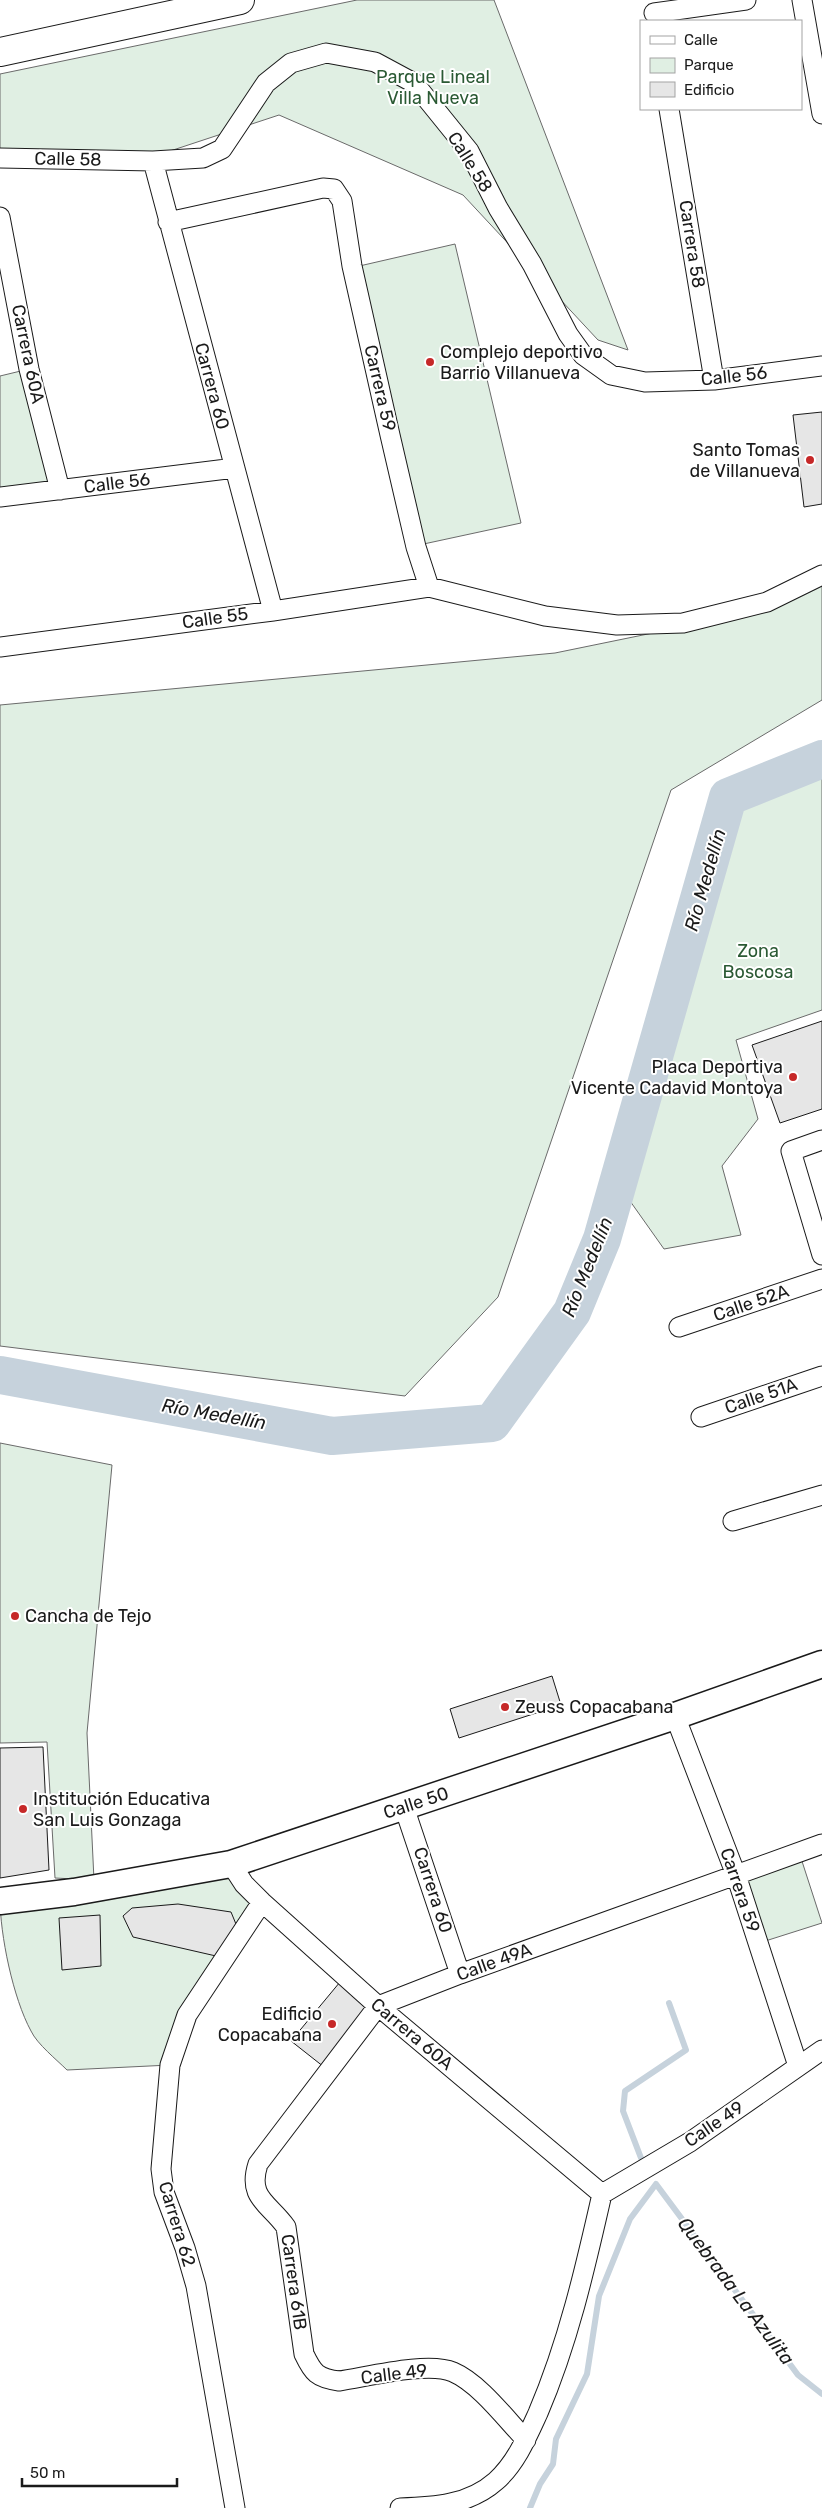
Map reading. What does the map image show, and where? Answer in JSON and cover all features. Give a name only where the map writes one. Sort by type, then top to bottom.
[{"type":"highway","points":[[0,52],[240,0]]},
{"type":"main road","name":"Calle 50","points":[[0,1901],[74,1892],[230,1864],[675,1716],[822,1664]]},
{"type":"street","points":[[653,11],[746,0]]},
{"type":"street","points":[[802,0],[822,114]]},
{"type":"street","name":"Calle 58","points":[[0,158],[153,161],[203,158],[222,149],[266,83],[291,64],[326,53],[375,62],[414,83],[468,151],[498,208],[532,264],[568,334],[583,355],[611,375],[645,382]]},
{"type":"street","name":"Carrera 58","points":[[669,110],[714,380]]},
{"type":"street","name":"Carrera 60","points":[[153,161],[274,611]]},
{"type":"street","name":"Carrera 59","points":[[168,222],[323,188],[334,189],[342,201],[352,266],[416,547],[429,587]]},
{"type":"street","name":"Carrera 60A","points":[[0,216],[29,369],[60,490]]},
{"type":"street","name":"Calle 56","points":[[645,382],[714,380],[822,366]]},
{"type":"street","name":"Calle 56","points":[[0,497],[235,468]]},
{"type":"street","points":[[429,587],[545,616],[616,625],[683,623],[767,602],[822,575]]},
{"type":"street","name":"Calle 55","points":[[0,647],[274,611],[429,587]]},
{"type":"street","points":[[822,1140],[791,1151],[822,1255]]},
{"type":"street","name":"Calle 52A","points":[[679,1327],[822,1279]]},
{"type":"street","name":"Calle 51A","points":[[701,1417],[822,1376]]},
{"type":"street","points":[[733,1520],[822,1495]]},
{"type":"street","name":"Carrera 59","points":[[675,1716],[736,1875],[798,2066]]},
{"type":"street","name":"Carrera 60","points":[[404,1807],[460,1974]]},
{"type":"street","name":"Calle 49A","points":[[378,2006],[460,1974],[822,1844]]},
{"type":"street","name":"Carrera 60A","points":[[230,1864],[244,1884],[262,1902],[378,2006],[602,2194]]},
{"type":"street","name":"Carrera 62","points":[[235,2508],[196,2286],[185,2248],[164,2192],[161,2169],[170,2065],[187,2015],[262,1902]]},
{"type":"street","name":"Carrera 61B","points":[[324,2379],[312,2370],[304,2354],[286,2227],[278,2215],[260,2200],[255,2189],[254,2176],[258,2164],[378,2006]]},
{"type":"street","name":"Calle 49","points":[[602,2194],[690,2142],[822,2050]]},
{"type":"street","points":[[400,2508],[441,2507],[471,2498],[496,2481],[512,2464],[526,2440],[553,2377],[578,2296],[602,2194]]},
{"type":"street","name":"Calle 49","points":[[324,2379],[339,2381],[430,2367],[453,2372],[473,2385],[526,2440]]},
{"type":"green space","name":"Parque Lineal Villa Nueva","points":[[357,0],[494,0],[628,350],[598,340],[463,195],[279,115],[164,153],[0,150],[0,74]]},
{"type":"green space","name":"Complejo deportivo Barrio Villanueva","points":[[455,244],[521,523],[419,545],[355,267]]},
{"type":"green space","points":[[29,369],[60,490],[0,497],[0,376]]},
{"type":"green space","points":[[822,579],[822,700],[671,790],[498,1297],[405,1396],[0,1346],[0,705],[555,653],[765,610]]},
{"type":"green space","name":"Zona Boscosa","points":[[822,762],[822,1010],[736,1040],[758,1119],[722,1166],[741,1235],[664,1249],[630,1201],[732,813]]},
{"type":"green space","points":[[0,1443],[112,1465],[87,1733],[94,1880],[55,1878],[47,1742],[0,1743]]},
{"type":"green space","points":[[799,1852],[822,1923],[759,1943],[736,1875]]},
{"type":"green space","points":[[231,1864],[262,1902],[187,2015],[170,2065],[67,2070],[38,2041],[24,2017],[13,1984],[5,1948],[0,1898]]},
{"type":"building","name":"Santo Tomas de Villanueva","points":[[822,412],[822,504],[804,507],[793,415]]},
{"type":"building","name":"Placa Deportiva Vicente Cadavid Montoya","points":[[822,1021],[822,1109],[780,1123],[752,1045]]},
{"type":"building","name":"Zeuss Copacabana","points":[[552,1676],[561,1705],[459,1738],[450,1709]]},
{"type":"building","name":"Institución Educativa San Luis Gonzaga","points":[[43,1747],[49,1870],[0,1878],[0,1748]]},
{"type":"building","points":[[178,1904],[231,1912],[238,1929],[216,1956],[133,1937],[123,1916],[132,1908]]},
{"type":"building","points":[[100,1915],[101,1966],[62,1970],[59,1918]]},
{"type":"building","name":"Edificio Copacabana","points":[[340,1982],[372,2008],[324,2067],[291,2041]]},
{"type":"waterway","name":"Río Medellín","points":[[0,1375],[332,1436],[492,1423],[572,1312],[602,1239],[728,797],[822,759]]},
{"type":"waterway","name":"Quebrada La Azulita","points":[[641,2158],[623,2111],[625,2091],[686,2050],[669,2003]]},
{"type":"waterway","points":[[530,2508],[540,2484],[553,2464],[556,2439],[587,2374],[599,2296],[630,2219],[656,2184],[798,2375],[822,2394]]},
{"type":"place","name":"Complejo deportivo Barrio Villanueva","points":[[430,362]]},
{"type":"place","name":"Santo Tomas de Villanueva","points":[[810,460]]},
{"type":"place","name":"Placa Deportiva Vicente Cadavid Montoya","points":[[793,1077]]},
{"type":"place","name":"Cancha de Tejo","points":[[15,1616]]},
{"type":"place","name":"Zeuss Copacabana","points":[[505,1707]]},
{"type":"place","name":"Institución Educativa San Luis Gonzaga","points":[[23,1809]]},
{"type":"place","name":"Edificio Copacabana","points":[[332,2024]]}]
